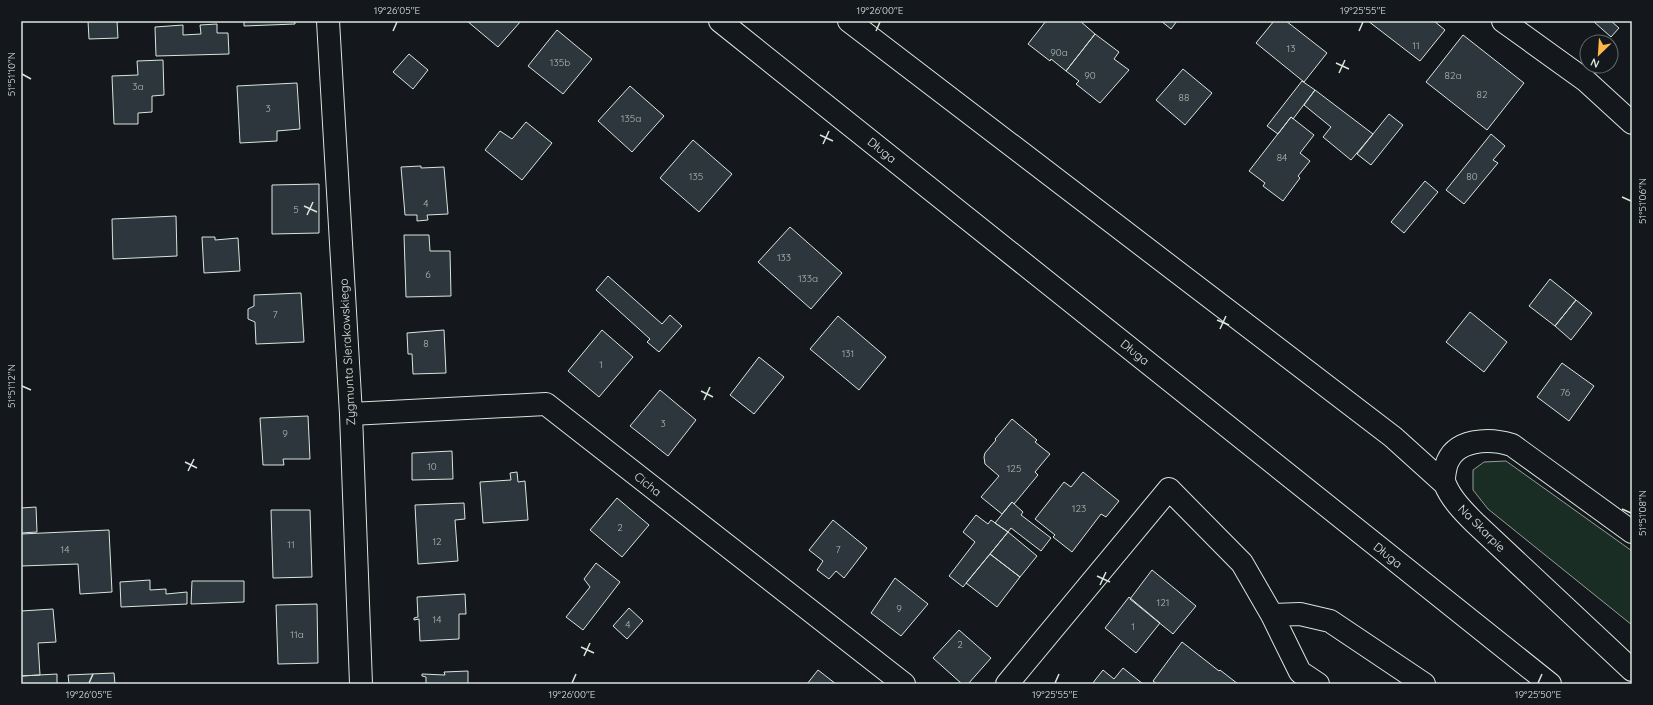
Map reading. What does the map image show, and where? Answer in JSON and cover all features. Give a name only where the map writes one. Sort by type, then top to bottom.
[{"type":"street","name":"Zygmunta Sierakowskiego","points":[[328,21],[351,414],[361,684]]},
{"type":"street","name":"Długa","points":[[720,21],[1550,684]]},
{"type":"street","points":[[849,21],[1393,437],[1444,483]]},
{"type":"street","points":[[1503,21],[1585,80],[1632,123]]},
{"type":"street","name":"Cicha","points":[[351,414],[546,404],[904,684]]},
{"type":"street","points":[[1444,483],[1447,461],[1456,450],[1479,441],[1498,441],[1512,445],[1632,532]]},
{"type":"street","name":"Na Skarpie","points":[[1444,483],[1458,505],[1475,524],[1632,670]]},
{"type":"street","points":[[1007,684],[1169,489],[1242,563],[1272,615],[1300,672],[1318,684]]},
{"type":"street","points":[[1272,615],[1300,614],[1330,621],[1424,684]]},
{"type":"green space","points":[[1506,461],[1632,551],[1632,625],[1488,509],[1473,490],[1473,470],[1484,462]]},
{"type":"building","points":[[88,21],[117,21],[118,38],[89,39]]},
{"type":"building","points":[[244,21],[295,21],[295,24],[244,26]]},
{"type":"building","points":[[467,21],[521,21],[498,47]]},
{"type":"building","points":[[1046,21],[1080,21],[1095,34],[1066,71],[1028,44]]},
{"type":"building","points":[[1161,21],[1177,21],[1171,29]]},
{"type":"building","points":[[1274,21],[1286,21],[1327,53],[1304,82],[1256,43]]},
{"type":"building","points":[[1368,21],[1434,21],[1445,30],[1420,61]]},
{"type":"building","points":[[1593,21],[1611,21],[1619,28],[1614,34],[1608,34]]},
{"type":"building","points":[[217,24],[217,33],[228,33],[229,54],[156,56],[155,27],[183,25],[183,35],[201,34],[200,25]]},
{"type":"building","points":[[557,30],[592,59],[563,94],[528,66]]},
{"type":"building","points":[[1095,34],[1119,52],[1114,59],[1129,70],[1100,103],[1076,84],[1079,81],[1066,71]]},
{"type":"building","points":[[1463,35],[1524,83],[1487,130],[1426,82]]},
{"type":"building","points":[[409,54],[428,70],[413,89],[393,72]]},
{"type":"building","points":[[163,60],[164,95],[152,96],[152,112],[138,113],[138,124],[114,124],[112,76],[138,75],[137,61]]},
{"type":"building","points":[[1183,69],[1212,93],[1185,125],[1156,100]]},
{"type":"building","points":[[1302,81],[1315,90],[1293,119],[1291,117],[1278,134],[1267,126]]},
{"type":"building","points":[[297,83],[300,129],[277,131],[277,141],[240,143],[237,86]]},
{"type":"building","points":[[630,86],[664,116],[632,152],[598,121]]},
{"type":"building","points":[[1315,90],[1373,134],[1351,160],[1323,137],[1331,127],[1304,105]]},
{"type":"building","points":[[1389,114],[1403,125],[1371,165],[1357,154]]},
{"type":"building","points":[[1291,117],[1314,135],[1300,153],[1310,161],[1298,176],[1300,178],[1283,201],[1263,186],[1265,183],[1249,171]]},
{"type":"building","points":[[526,122],[552,143],[522,180],[485,150],[500,131],[512,139]]},
{"type":"building","points":[[1491,134],[1505,146],[1493,160],[1498,163],[1464,204],[1446,190]]},
{"type":"building","points":[[693,140],[732,174],[699,212],[660,178]]},
{"type":"building","points":[[421,166],[421,168],[444,167],[448,214],[427,215],[428,220],[417,221],[417,215],[405,215],[401,167]]},
{"type":"building","points":[[1425,181],[1438,192],[1404,233],[1391,222]]},
{"type":"building","points":[[319,184],[319,233],[272,234],[272,185]]},
{"type":"building","points":[[176,216],[177,256],[113,259],[112,219]]},
{"type":"building","points":[[790,227],[842,273],[811,309],[758,262]]},
{"type":"building","points":[[404,235],[429,235],[430,251],[450,251],[451,296],[406,297]]},
{"type":"building","points":[[202,237],[215,237],[215,240],[238,238],[240,271],[204,273]]},
{"type":"building","points":[[608,276],[662,324],[670,315],[682,326],[659,352],[647,342],[650,339],[596,290]]},
{"type":"building","points":[[1550,279],[1576,300],[1555,326],[1529,306]]},
{"type":"building","points":[[301,293],[304,342],[256,344],[255,322],[248,319],[248,309],[254,306],[254,295]]},
{"type":"building","points":[[1576,300],[1592,313],[1571,340],[1555,326]]},
{"type":"building","points":[[1470,312],[1507,342],[1484,372],[1446,342]]},
{"type":"building","points":[[838,316],[886,357],[859,390],[810,349]]},
{"type":"building","points":[[444,330],[446,373],[413,374],[412,354],[408,354],[407,333]]},
{"type":"building","points":[[602,330],[633,357],[599,397],[568,371]]},
{"type":"building","points":[[759,357],[784,377],[754,414],[730,395]]},
{"type":"building","points":[[1562,363],[1594,386],[1569,421],[1537,397]]},
{"type":"building","points":[[660,390],[696,420],[668,456],[630,426]]},
{"type":"building","points":[[308,416],[310,459],[283,459],[284,465],[263,465],[260,418]]},
{"type":"building","points":[[1012,419],[1037,440],[1035,442],[1050,454],[1035,472],[1038,475],[1014,504],[1012,502],[1002,514],[981,497],[999,476],[985,464],[984,457],[985,453],[996,440],[995,439]]},
{"type":"building","points":[[452,451],[453,479],[412,480],[412,453]]},
{"type":"building","points":[[517,472],[518,482],[525,481],[528,520],[483,523],[480,482],[511,480],[510,473]]},
{"type":"building","points":[[1083,472],[1119,501],[1106,517],[1101,514],[1072,552],[1053,537],[1055,535],[1035,519],[1064,482],[1071,487]]},
{"type":"building","points":[[617,498],[649,525],[622,557],[590,530]]},
{"type":"building","points":[[1012,502],[1023,512],[1021,515],[1051,538],[1041,551],[1011,528],[1008,532],[995,523]]},
{"type":"building","points":[[464,503],[465,519],[455,520],[458,561],[418,564],[415,505]]},
{"type":"building","points":[[36,507],[37,532],[21,533],[21,508]]},
{"type":"building","points":[[271,510],[310,510],[312,577],[273,578]]},
{"type":"building","points":[[976,515],[988,524],[991,520],[1008,532],[963,587],[949,576],[975,542],[963,532]]},
{"type":"building","points":[[833,520],[867,548],[844,578],[836,571],[829,579],[817,570],[823,561],[809,550]]},
{"type":"building","points":[[109,530],[112,592],[80,594],[78,564],[21,566],[21,534]]},
{"type":"building","points":[[1008,532],[1037,556],[1020,577],[990,554]]},
{"type":"building","points":[[990,554],[1020,577],[997,607],[966,583]]},
{"type":"building","points":[[596,563],[620,582],[583,630],[566,617],[590,587],[584,579]]},
{"type":"building","points":[[1152,570],[1196,606],[1173,634],[1130,599]]},
{"type":"building","points":[[895,578],[928,604],[901,636],[871,613]]},
{"type":"building","points":[[150,580],[150,590],[166,589],[166,594],[187,592],[187,604],[121,607],[120,582]]},
{"type":"building","points":[[192,581],[244,581],[244,602],[191,604]]},
{"type":"building","points":[[465,594],[466,614],[459,614],[459,639],[420,641],[419,619],[414,620],[414,618],[418,617],[417,597]]},
{"type":"building","points":[[1129,597],[1160,623],[1136,653],[1105,628]]},
{"type":"building","points":[[317,604],[318,663],[278,664],[276,605]]},
{"type":"building","points":[[629,608],[643,621],[627,639],[613,626]]},
{"type":"building","points":[[53,609],[56,642],[38,643],[40,675],[21,676],[21,611]]},
{"type":"building","points":[[959,630],[991,658],[968,684],[962,684],[933,658]]},
{"type":"building","points":[[1182,642],[1238,684],[1157,684],[1153,681]]},
{"type":"building","points":[[1123,668],[1143,684],[1092,684],[1103,670],[1114,679]]},
{"type":"building","points":[[818,670],[836,684],[807,684]]},
{"type":"building","points":[[468,671],[468,684],[426,684],[426,677],[422,676],[422,674],[445,675],[444,672]]},
{"type":"building","points":[[114,673],[115,684],[69,684],[68,675]]},
{"type":"building","points":[[57,674],[57,684],[21,684],[21,676]]}]
